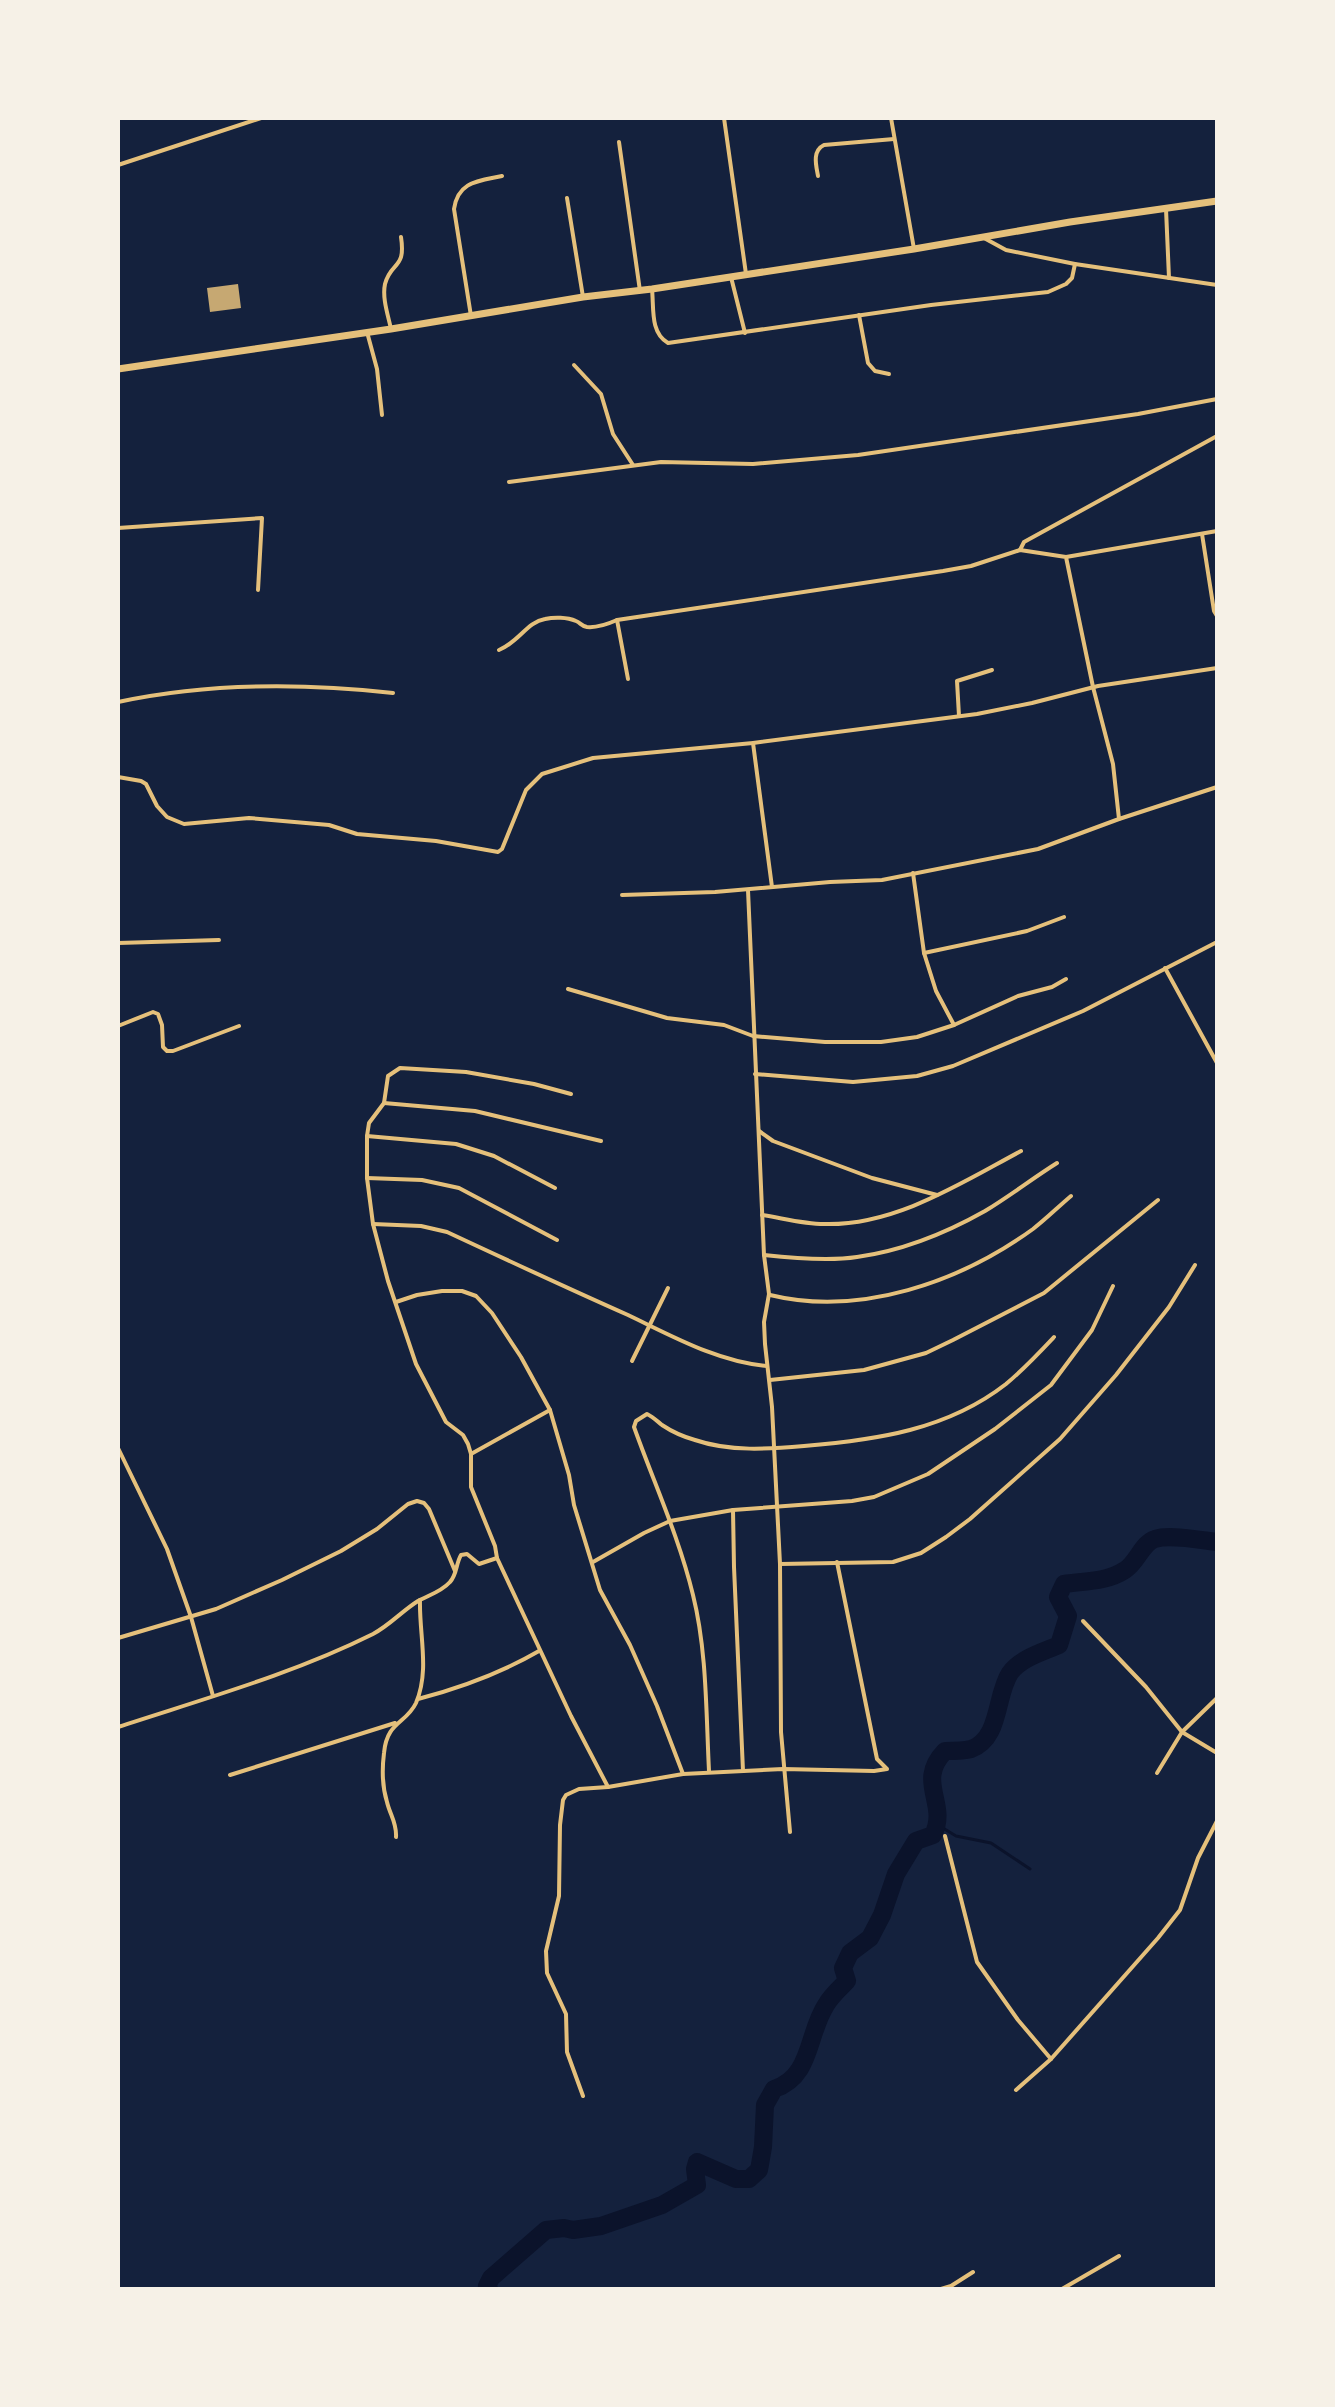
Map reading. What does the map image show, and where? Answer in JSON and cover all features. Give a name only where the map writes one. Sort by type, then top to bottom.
[{"type":"main road","points":[[118,369],[1217,201]]},
{"type":"street","points":[[118,165],[261,118]]},
{"type":"street","points":[[724,118],[746,275]]},
{"type":"street","points":[[891,118],[914,249]]},
{"type":"street","points":[[818,176],[816,154],[818,148],[824,145],[894,139]]},
{"type":"street","points":[[619,142],[640,291]]},
{"type":"street","points":[[471,316],[455,199],[470,182],[502,176]]},
{"type":"street","points":[[567,198],[583,297]]},
{"type":"street","points":[[1166,209],[1169,278]]},
{"type":"street","points":[[391,329],[384,286],[389,273],[399,264],[403,250],[401,237]]},
{"type":"street","points":[[982,237],[1006,250],[1075,264],[1217,285]]},
{"type":"street","points":[[652,289],[656,331],[668,343],[1048,292],[1072,278],[1075,264]]},
{"type":"street","points":[[731,277],[745,333]]},
{"type":"street","points":[[859,315],[868,363],[875,371],[889,374]]},
{"type":"street","points":[[367,332],[377,369],[382,415]]},
{"type":"street","points":[[574,365],[601,394],[613,434],[633,465]]},
{"type":"street","points":[[509,482],[661,462],[753,464],[858,455],[1138,414],[1217,399]]},
{"type":"street","points":[[1020,550],[1024,542],[1217,436]]},
{"type":"street","points":[[118,528],[262,518],[258,590]]},
{"type":"street","points":[[499,650],[512,645],[531,625],[542,619],[573,620],[585,627],[606,625],[617,620],[971,566],[1020,550],[1066,557],[1217,531]]},
{"type":"street","points":[[1202,534],[1217,616]]},
{"type":"street","points":[[1066,557],[1093,687],[1113,764],[1119,819]]},
{"type":"street","points":[[617,620],[628,679]]},
{"type":"street","points":[[118,777],[146,784],[157,806],[167,817],[184,824],[249,818],[329,825],[357,834],[436,841],[498,852],[506,842],[526,790],[542,774],[593,758],[753,743],[959,716],[1032,703],[1093,687],[1217,668]]},
{"type":"street","points":[[959,716],[957,681],[992,670]]},
{"type":"street","points":[[118,702],[213,688],[336,688],[393,693]]},
{"type":"street","points":[[753,743],[772,887]]},
{"type":"street","points":[[622,895],[865,882],[1038,849],[1217,787]]},
{"type":"street","points":[[913,873],[924,953],[936,991],[954,1025]]},
{"type":"street","points":[[748,890],[764,1255],[769,1294],[764,1322],[780,1564],[781,1732],[790,1832]]},
{"type":"street","points":[[924,953],[1027,931],[1064,917]]},
{"type":"street","points":[[118,943],[219,940]]},
{"type":"street","points":[[755,1074],[853,1082],[917,1076],[953,1066],[1083,1011],[1217,942]]},
{"type":"street","points":[[1165,968],[1217,1063]]},
{"type":"street","points":[[568,989],[667,1018],[724,1025],[753,1036],[825,1042],[881,1042],[917,1037],[954,1025],[1018,996],[1052,987],[1066,979]]},
{"type":"street","points":[[118,1026],[153,1012],[158,1014],[163,1047],[167,1051],[239,1026]]},
{"type":"street","points":[[571,1094],[466,1072],[400,1068],[388,1076],[384,1103],[369,1123],[367,1178],[373,1224],[416,1364],[446,1422],[463,1435],[471,1454],[471,1487],[497,1558],[539,1651],[608,1787]]},
{"type":"street","points":[[384,1103],[475,1111],[601,1141]]},
{"type":"street","points":[[759,1131],[773,1141],[872,1178],[937,1195]]},
{"type":"street","points":[[367,1136],[456,1144],[494,1156],[555,1188]]},
{"type":"street","points":[[762,1215],[821,1224],[876,1219],[937,1195],[1021,1151]]},
{"type":"street","points":[[764,1255],[854,1258],[897,1249],[985,1210],[1057,1163]]},
{"type":"street","points":[[367,1178],[422,1180],[459,1188],[557,1240]]},
{"type":"street","points":[[769,1294],[796,1301],[848,1302],[906,1291],[976,1263],[1034,1228],[1071,1196]]},
{"type":"street","points":[[770,1380],[864,1370],[940,1347],[1044,1293],[1158,1200]]},
{"type":"street","points":[[373,1224],[421,1226],[447,1232],[648,1325],[725,1357],[767,1366]]},
{"type":"street","points":[[780,1564],[893,1562],[921,1553],[970,1519],[1060,1439],[1169,1307],[1195,1265]]},
{"type":"street","points":[[593,1562],[670,1521],[733,1510],[874,1497],[928,1474],[995,1429],[1051,1385],[1092,1330],[1113,1286]]},
{"type":"street","points":[[632,1361],[668,1288]]},
{"type":"street","points":[[396,1302],[417,1295],[462,1291],[476,1296],[506,1335],[550,1410],[600,1590],[630,1645],[683,1774]]},
{"type":"street","points":[[709,1772],[701,1639],[694,1596],[670,1521],[634,1427],[636,1421],[647,1414],[664,1426],[712,1445],[774,1449],[876,1439],[947,1418],[1003,1387],[1054,1337]]},
{"type":"street","points":[[471,1454],[550,1410]]},
{"type":"street","points":[[118,1448],[167,1549],[191,1617],[213,1696]]},
{"type":"street","points":[[118,1638],[191,1617],[282,1580],[341,1551],[377,1529],[408,1504],[417,1501],[429,1509],[456,1572]]},
{"type":"street","points":[[733,1510],[743,1771]]},
{"type":"street","points":[[118,1727],[341,1649],[374,1633],[420,1600],[449,1584],[461,1555],[467,1554],[479,1564],[497,1558]]},
{"type":"street","points":[[583,2096],[567,2052],[566,2014],[547,1973],[546,1951],[559,1896],[563,1800],[570,1792],[579,1789],[683,1774],[783,1769],[887,1769],[877,1759],[837,1562]]},
{"type":"street","points":[[396,1837],[397,1828],[387,1805],[383,1778],[384,1750],[390,1731],[418,1699],[425,1662],[419,1626],[420,1600]]},
{"type":"street","points":[[1083,1621],[1146,1687],[1182,1732],[1217,1753]]},
{"type":"street","points":[[418,1699],[447,1692],[510,1668],[539,1651]]},
{"type":"street","points":[[1157,1773],[1182,1732],[1217,1698]]},
{"type":"street","points":[[230,1775],[397,1722]]},
{"type":"street","points":[[1016,2090],[1051,2059],[1180,1910],[1198,1858],[1217,1821]]},
{"type":"street","points":[[945,1836],[977,1962],[1010,2010],[1051,2059]]},
{"type":"street","points":[[1062,2289],[1119,2256]]},
{"type":"street","points":[[941,2289],[973,2272]]},
{"type":"building","points":[[238,284],[241,308],[210,312],[207,288]]},
{"type":"waterway","points":[[489,2289],[487,2286],[491,2278],[546,2230],[601,2226],[662,2205],[697,2185],[697,2162],[736,2179],[749,2179],[759,2170],[765,2105],[774,2089],[786,2083],[802,2065],[820,2016],[830,1998],[847,1981],[843,1968],[850,1953],[870,1938],[882,1915],[896,1874],[916,1841],[933,1835],[937,1813],[932,1783],[937,1762],[945,1751],[968,1750],[981,1744],[993,1726],[1010,1673],[1026,1659],[1059,1645],[1068,1616],[1058,1597],[1064,1584],[1118,1574],[1129,1567],[1155,1539],[1177,1537],[1217,1542]]},
{"type":"waterway","points":[[938,1825],[956,1836],[991,1843],[1030,1869]]}]
